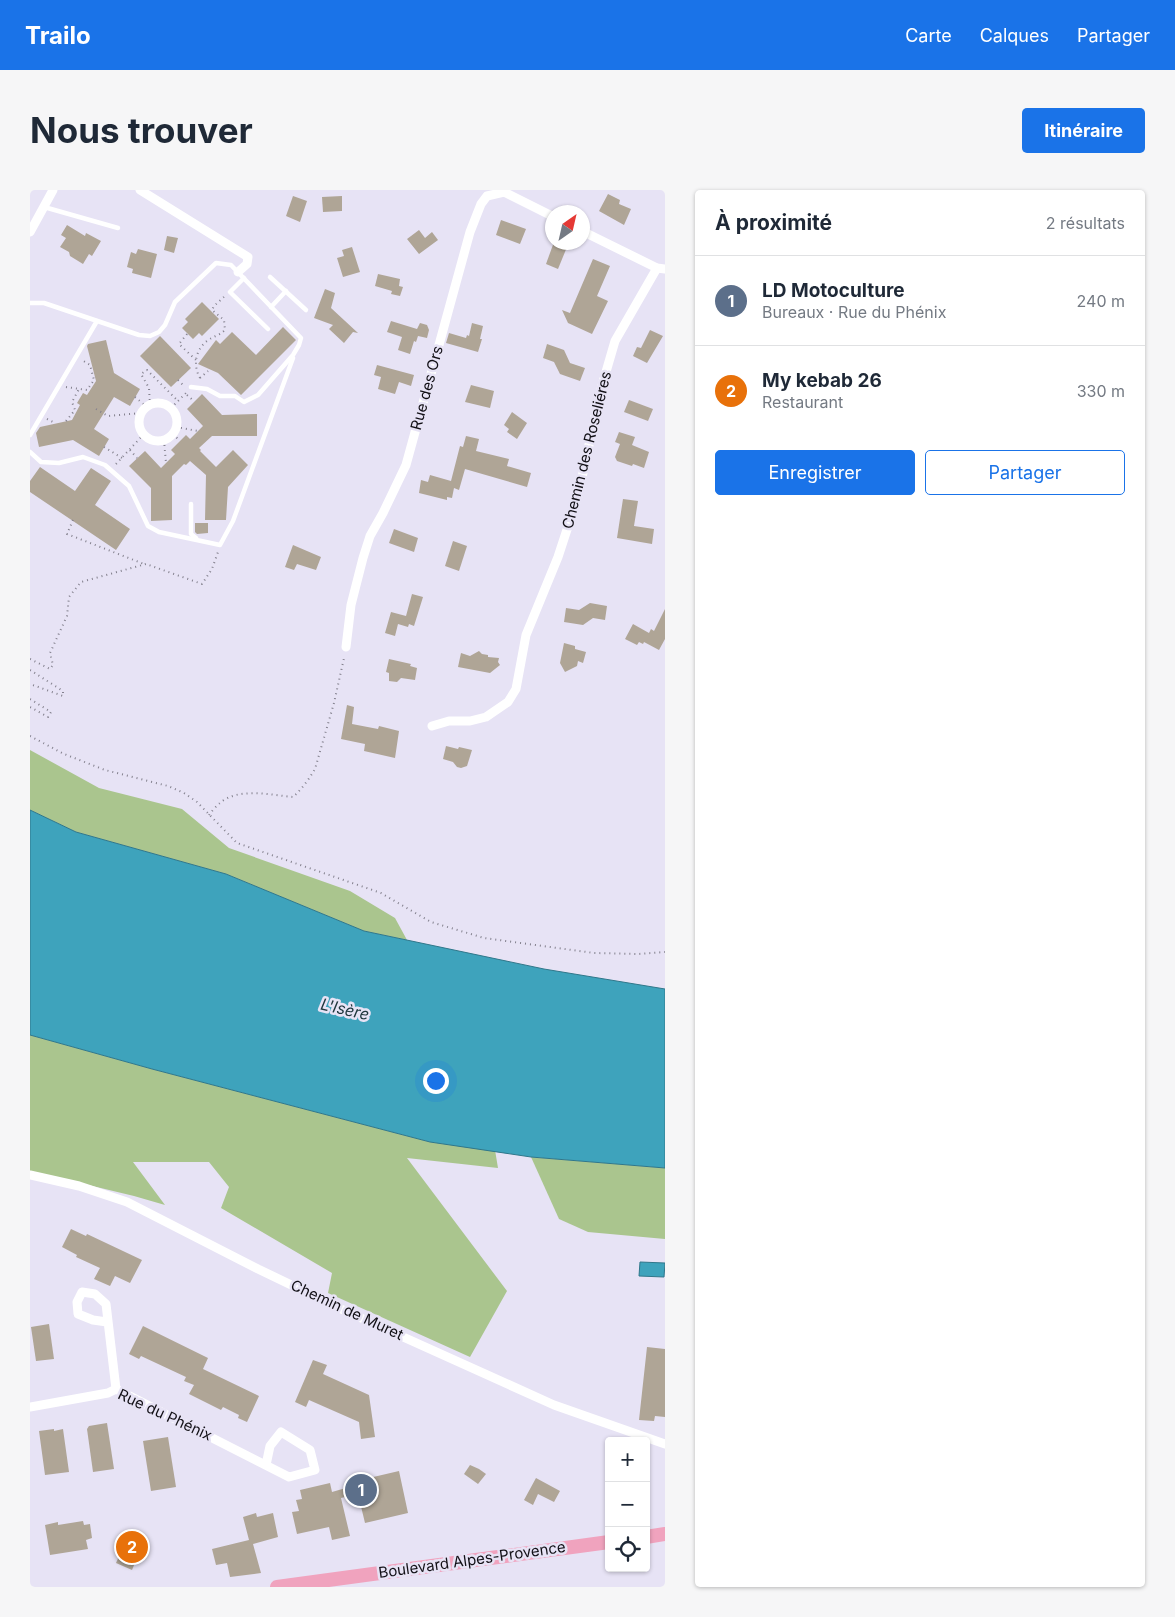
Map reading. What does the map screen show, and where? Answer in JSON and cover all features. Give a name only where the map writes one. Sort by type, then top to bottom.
[{"type":"main road","points":[[650,1536],[665,1534]]},
{"type":"main road","name":"Boulevard Alpes-Provence","points":[[277,1587],[605,1543]]},
{"type":"street","points":[[30,232],[53,190]]},
{"type":"street","points":[[140,190],[248,257],[241,275]]},
{"type":"street","name":"Rue des Ors","points":[[346,647],[351,605],[363,558],[370,536],[384,513],[406,465],[470,232],[485,193],[504,192],[545,212]]},
{"type":"street","points":[[590,235],[661,269]]},
{"type":"street","name":"Chemin des Roseliéres","points":[[432,726],[449,721],[470,721],[486,717],[512,697],[516,689],[526,635],[558,557],[578,496],[615,341],[661,269]]},
{"type":"street","points":[[158,403],[169,406],[176,414],[174,430],[164,440],[152,440],[144,434],[139,424],[146,408],[158,403]]},
{"type":"street","name":"Chemin de Muret","points":[[30,1175],[79,1186],[127,1202],[341,1309],[554,1405],[665,1444]]},
{"type":"street","points":[[107,1322],[116,1389]]},
{"type":"street","name":"Rue du Phénix","points":[[30,1407],[108,1393],[116,1389],[266,1465],[289,1476],[315,1470],[310,1450],[281,1432],[270,1446],[266,1465]]},
{"type":"lane","points":[[44,207],[118,228]]},
{"type":"lane","points":[[30,303],[44,303],[139,335],[150,336],[159,332],[165,325],[175,302],[216,263],[231,265],[301,338],[234,521],[220,545],[159,532],[148,526],[129,486],[105,465],[84,457],[59,463],[41,462],[30,452]]},
{"type":"lane","points":[[241,275],[230,292],[268,329]]},
{"type":"lane","points":[[270,277],[306,310]]},
{"type":"lane","points":[[271,307],[286,291]]},
{"type":"lane","points":[[30,435],[98,321]]},
{"type":"lane","points":[[191,387],[207,389],[220,396],[235,396],[244,402],[258,395],[295,352]]},
{"type":"lane","points":[[191,504],[191,534],[199,540]]},
{"type":"path","points":[[200,378],[196,370],[196,360],[200,348],[208,341],[220,336],[225,330],[224,320],[212,310],[230,292]]},
{"type":"path","points":[[187,334],[178,344],[196,360]]},
{"type":"path","points":[[59,386],[87,390],[94,380],[90,365],[76,356]]},
{"type":"path","points":[[146,408],[150,388],[141,374],[147,370],[178,401]]},
{"type":"path","points":[[66,421],[75,410],[72,402],[80,389]]},
{"type":"path","points":[[186,393],[194,401]]},
{"type":"path","points":[[135,397],[146,408]]},
{"type":"path","points":[[96,409],[108,416],[146,408]]},
{"type":"path","points":[[174,430],[198,431]]},
{"type":"path","points":[[174,430],[180,441]]},
{"type":"path","points":[[110,470],[144,434]]},
{"type":"path","points":[[164,440],[166,463]]},
{"type":"path","points":[[104,447],[122,458]]},
{"type":"path","points":[[130,450],[138,458]]},
{"type":"path","points":[[74,520],[67,534],[202,584],[212,569],[220,545]]},
{"type":"path","points":[[30,659],[50,669],[53,665],[50,653],[68,616],[69,597],[81,582],[146,564]]},
{"type":"path","points":[[209,815],[220,802],[238,795],[257,794],[293,797],[303,787],[315,769],[334,703],[346,647]]},
{"type":"path","points":[[30,670],[63,691],[62,696],[30,684]]},
{"type":"path","points":[[30,699],[51,712],[48,716],[30,707]]},
{"type":"path","points":[[30,736],[64,754],[105,770],[168,786],[184,793],[197,802],[237,842],[381,893],[431,922],[484,938],[594,953],[638,954],[665,952]]},
{"type":"green space","points":[[30,750],[99,788],[182,809],[229,848],[350,891],[395,918],[407,940],[364,931],[226,874],[76,832],[30,810]]},
{"type":"green space","points":[[30,1035],[430,1142],[495,1150],[498,1168],[407,1158],[507,1291],[470,1357],[328,1293],[332,1273],[221,1208],[229,1187],[209,1162],[133,1162],[165,1205],[30,1171]]},
{"type":"green space","points":[[531,1157],[665,1168],[665,1239],[588,1232],[559,1219]]},
{"type":"water","name":"L'Isère","points":[[30,810],[76,832],[226,874],[364,931],[544,969],[665,989],[665,1168],[531,1157],[430,1142],[30,1035]]},
{"type":"water","points":[[640,1262],[665,1263],[664,1277],[639,1276]]},
{"type":"building","points":[[608,194],[620,200],[619,204],[631,209],[624,225],[599,211]]},
{"type":"building","points":[[293,196],[307,201],[300,222],[286,216]]},
{"type":"building","points":[[342,196],[342,211],[323,212],[322,197]]},
{"type":"building","points":[[501,220],[526,229],[520,244],[496,235]]},
{"type":"building","points":[[67,225],[85,236],[86,233],[101,241],[92,256],[89,254],[83,264],[60,247],[66,238],[61,235]]},
{"type":"building","points":[[419,230],[425,238],[432,232],[438,240],[419,254],[407,239]]},
{"type":"building","points":[[167,236],[178,238],[174,253],[164,250]]},
{"type":"building","points":[[352,247],[360,272],[343,277],[337,258],[344,256],[342,250]]},
{"type":"building","points":[[138,249],[157,254],[151,278],[132,273],[133,269],[127,267],[131,252],[136,254]]},
{"type":"building","points":[[551,250],[566,250],[558,269],[546,264]]},
{"type":"building","points":[[593,259],[610,266],[597,296],[608,301],[592,334],[568,323],[562,310],[570,313]]},
{"type":"building","points":[[378,274],[400,279],[399,286],[403,287],[400,296],[391,294],[392,291],[375,286]]},
{"type":"building","points":[[325,289],[335,293],[331,308],[358,333],[353,332],[344,343],[329,329],[333,325],[314,318]]},
{"type":"building","points":[[202,302],[219,319],[202,336],[199,333],[193,339],[182,328],[188,322],[185,319]]},
{"type":"building","points":[[391,321],[417,329],[420,323],[427,325],[429,330],[427,338],[418,336],[416,342],[414,341],[410,354],[398,350],[402,337],[387,332]]},
{"type":"building","points":[[472,323],[483,326],[478,352],[446,343],[449,333],[466,338],[467,335],[469,336]]},
{"type":"building","points":[[283,327],[296,340],[241,395],[218,373],[198,364],[216,340],[220,344],[232,332],[256,355]]},
{"type":"building","points":[[650,330],[663,336],[647,363],[633,356],[637,347],[641,348]]},
{"type":"building","points":[[160,336],[191,368],[171,387],[140,356]]},
{"type":"building","points":[[106,340],[114,373],[140,389],[130,406],[114,397],[94,429],[109,439],[99,456],[73,440],[39,447],[36,433],[40,427],[72,420],[80,405],[77,403],[83,393],[87,395],[96,381],[87,346],[88,344]]},
{"type":"building","points":[[547,344],[564,350],[570,363],[585,368],[580,381],[560,374],[554,362],[543,358]]},
{"type":"building","points":[[377,365],[414,375],[411,386],[399,382],[395,394],[378,389],[381,377],[374,375]]},
{"type":"building","points":[[471,385],[494,391],[490,408],[465,402]]},
{"type":"building","points":[[202,394],[222,415],[257,414],[257,436],[212,436],[199,448],[216,467],[233,450],[248,465],[228,487],[226,520],[205,520],[206,475],[190,461],[186,465],[184,464],[172,476],[172,520],[151,521],[151,488],[129,466],[145,451],[161,468],[175,454],[171,450],[186,435],[190,439],[203,426],[187,409]]},
{"type":"building","points":[[629,400],[653,409],[648,421],[624,412]]},
{"type":"building","points":[[512,412],[527,423],[517,439],[507,432],[509,429],[504,425]]},
{"type":"building","points":[[619,432],[635,437],[632,445],[649,452],[644,468],[617,461],[615,457],[620,444],[615,442]]},
{"type":"building","points":[[466,436],[479,439],[476,451],[509,459],[507,466],[531,473],[527,487],[465,469],[459,490],[454,488],[452,498],[447,497],[447,500],[419,493],[421,480],[428,482],[430,475],[451,481],[460,446],[463,447]]},
{"type":"building","points":[[40,467],[75,491],[91,468],[111,481],[95,505],[130,529],[116,550],[30,492],[30,481]]},
{"type":"building","points":[[623,499],[638,501],[634,526],[654,529],[652,544],[617,538]]},
{"type":"building","points":[[195,523],[208,523],[208,533],[197,534],[195,532]]},
{"type":"building","points":[[394,529],[418,538],[414,552],[389,543]]},
{"type":"building","points":[[453,541],[467,546],[459,571],[445,566]]},
{"type":"building","points":[[293,545],[321,557],[316,570],[297,564],[294,570],[285,567]]},
{"type":"building","points":[[412,594],[423,597],[414,626],[409,624],[408,627],[398,624],[395,636],[385,633],[391,612],[406,616]]},
{"type":"building","points":[[590,603],[607,606],[605,620],[593,618],[583,625],[564,622],[566,608],[579,610]]},
{"type":"building","points":[[665,609],[665,639],[659,650],[644,642],[643,644],[639,642],[637,645],[625,639],[633,624],[649,633],[651,629],[654,631]]},
{"type":"building","points":[[564,643],[586,652],[583,663],[578,661],[577,666],[565,672],[560,663]]},
{"type":"building","points":[[479,651],[482,654],[488,655],[488,657],[499,658],[498,662],[500,665],[490,673],[458,667],[461,653],[470,656]]},
{"type":"building","points":[[389,659],[411,664],[410,666],[417,668],[415,680],[401,678],[397,682],[389,681],[389,673],[386,672]]},
{"type":"building","points":[[347,705],[354,707],[352,724],[378,729],[379,726],[399,731],[395,758],[364,751],[365,744],[341,739]]},
{"type":"building","points":[[446,746],[472,750],[467,766],[457,767],[453,762],[443,759]]},
{"type":"building","points":[[71,1229],[86,1236],[87,1234],[142,1260],[130,1283],[115,1276],[110,1286],[94,1279],[100,1268],[76,1257],[77,1255],[62,1247]]},
{"type":"building","points":[[49,1324],[54,1359],[36,1361],[31,1327]]},
{"type":"building","points":[[143,1326],[208,1358],[203,1369],[259,1396],[247,1422],[238,1418],[239,1415],[223,1407],[221,1410],[189,1394],[194,1385],[184,1381],[186,1377],[141,1356],[139,1359],[129,1354]]},
{"type":"building","points":[[647,1347],[665,1349],[665,1417],[655,1416],[654,1421],[639,1420]]},
{"type":"building","points":[[313,1360],[327,1365],[323,1374],[369,1395],[375,1437],[361,1439],[359,1422],[309,1400],[306,1407],[295,1402]]},
{"type":"building","points":[[107,1423],[114,1469],[93,1472],[87,1429],[89,1426]]},
{"type":"building","points":[[54,1429],[54,1431],[63,1429],[69,1472],[45,1475],[39,1431]]},
{"type":"building","points":[[168,1437],[176,1487],[151,1491],[143,1441]]},
{"type":"building","points":[[470,1465],[486,1474],[478,1484],[464,1474]]},
{"type":"building","points":[[399,1471],[408,1513],[365,1523],[358,1494],[341,1498],[350,1536],[332,1540],[329,1527],[297,1534],[292,1512],[299,1511],[296,1500],[302,1499],[300,1490],[330,1483],[332,1492],[370,1481],[369,1478]]},
{"type":"building","points":[[536,1478],[560,1491],[554,1502],[538,1494],[533,1505],[524,1500]]},
{"type":"building","points":[[256,1513],[257,1517],[273,1513],[278,1537],[253,1544],[261,1573],[230,1577],[227,1563],[216,1565],[212,1549],[249,1540],[243,1517]]},
{"type":"building","points":[[83,1521],[84,1525],[90,1524],[92,1538],[86,1540],[88,1549],[50,1555],[45,1525],[58,1522],[58,1525]]},
{"type":"building","points":[[129,1534],[144,1541],[132,1570],[116,1563]]},
{"type":"place","name":"LD Motoculture","points":[[361,1490]]},
{"type":"place","name":"My kebab 26","points":[[132,1547]]}]
